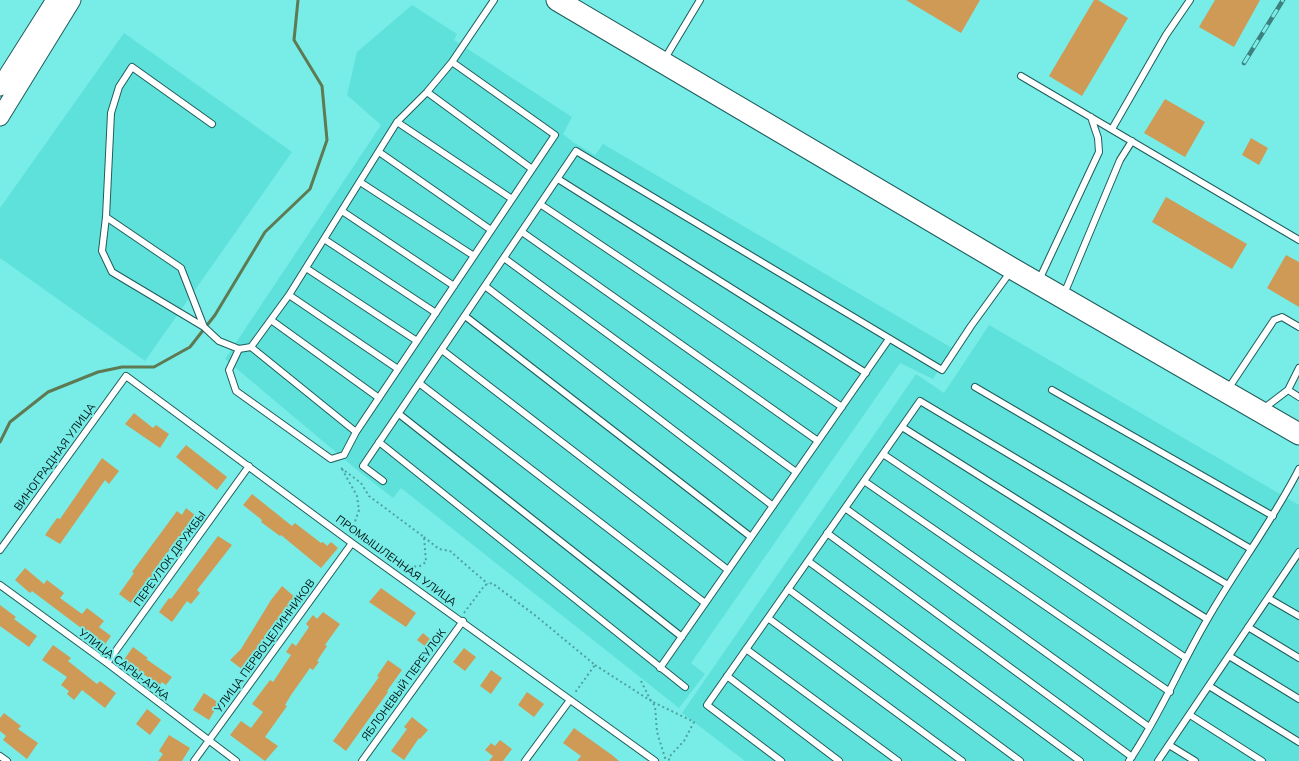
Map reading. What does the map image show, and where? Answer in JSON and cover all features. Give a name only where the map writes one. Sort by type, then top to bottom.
[{"type":"highway","points":[[557,0],[1038,283],[1299,434]]},
{"type":"main road","points":[[0,87],[55,0]]},
{"type":"main road","points":[[0,117],[72,0]]},
{"type":"lane","points":[[212,124],[132,67],[119,87],[112,113],[106,217],[102,252],[112,272],[204,327],[220,341],[239,349],[252,347],[289,295],[397,122],[427,92],[452,62],[494,0]]},
{"type":"lane","points":[[664,62],[700,0]]},
{"type":"lane","points":[[1112,129],[1166,35],[1190,0]]},
{"type":"lane","points":[[239,349],[229,370],[236,391],[331,460],[344,455],[356,432],[555,135],[452,62]]},
{"type":"lane","points":[[1021,76],[1299,240]]},
{"type":"lane","points":[[427,92],[532,169]]},
{"type":"lane","points":[[1038,283],[1099,152],[1098,138],[1091,116]]},
{"type":"lane","points":[[397,122],[512,199]]},
{"type":"lane","points":[[1062,297],[1120,160],[1132,141]]},
{"type":"lane","points":[[383,481],[363,466],[576,151],[942,370],[970,326],[1013,268]]},
{"type":"lane","points":[[379,152],[491,230]]},
{"type":"lane","points":[[558,178],[866,372]]},
{"type":"lane","points":[[360,182],[474,256]]},
{"type":"lane","points":[[540,204],[842,407]]},
{"type":"lane","points":[[342,211],[454,286]]},
{"type":"lane","points":[[106,217],[181,268],[204,327]]},
{"type":"lane","points":[[522,232],[818,441]]},
{"type":"lane","points":[[324,239],[436,313]]},
{"type":"lane","points":[[504,258],[796,472]]},
{"type":"lane","points":[[306,268],[417,341]]},
{"type":"lane","points":[[485,286],[773,506]]},
{"type":"lane","points":[[289,295],[398,369]]},
{"type":"lane","points":[[465,316],[751,537]]},
{"type":"lane","points":[[1226,392],[1274,320],[1282,317],[1299,327]]},
{"type":"lane","points":[[271,320],[379,398]]},
{"type":"lane","points":[[660,668],[889,339]]},
{"type":"lane","points":[[252,347],[356,432]]},
{"type":"lane","points":[[442,350],[728,570]]},
{"type":"lane","points":[[1261,412],[1288,390],[1299,368]]},
{"type":"lane","name":"ПРОМЫШЛЕННАЯ УЛИЦА","points":[[126,376],[350,541],[655,761]]},
{"type":"lane","name":"ВИНОГРАДНАЯ УЛИЦА","points":[[0,550],[126,376]]},
{"type":"lane","points":[[419,383],[705,603]]},
{"type":"lane","points":[[975,387],[1251,549]]},
{"type":"lane","points":[[1052,390],[1273,516]]},
{"type":"lane","points":[[1288,390],[1299,397]]},
{"type":"lane","points":[[780,761],[707,705],[920,402],[1228,585]]},
{"type":"lane","points":[[399,414],[682,637]]},
{"type":"lane","points":[[902,427],[1207,619]]},
{"type":"lane","points":[[380,442],[685,687]]},
{"type":"lane","points":[[884,454],[1186,658]]},
{"type":"lane","name":"ПЕРЕУЛОК ДРУЖБЫ","points":[[107,663],[249,466]]},
{"type":"lane","points":[[827,533],[1130,759],[1170,692],[1207,619],[1273,516],[1299,469]]},
{"type":"lane","points":[[864,481],[1170,692]]},
{"type":"lane","points":[[845,508],[1149,727]]},
{"type":"lane","name":"УЛИЦА ПЕРВОЦЕЛИННИКОВ","points":[[194,761],[350,541]]},
{"type":"lane","points":[[1158,761],[1299,552]]},
{"type":"lane","points":[[808,561],[1080,761]]},
{"type":"lane","points":[[1293,561],[1299,565]]},
{"type":"lane","name":"УЛИЦА САРЫ-АРКА","points":[[0,585],[107,663],[236,761]]},
{"type":"lane","points":[[788,589],[1020,761]]},
{"type":"lane","points":[[1268,598],[1299,616]]},
{"type":"lane","points":[[768,618],[962,761]]},
{"type":"lane","name":"ЯБЛОНЕВЫЙ ПЕРЕУЛОК","points":[[362,761],[461,620]]},
{"type":"lane","points":[[1248,628],[1299,658]]},
{"type":"lane","points":[[746,649],[898,761]]},
{"type":"lane","points":[[1229,656],[1299,699]]},
{"type":"lane","points":[[727,676],[839,761]]},
{"type":"lane","points":[[1209,686],[1299,742]]},
{"type":"lane","points":[[525,761],[570,700]]},
{"type":"lane","points":[[1190,715],[1262,761]]},
{"type":"lane","points":[[1169,745],[1195,761]]},
{"type":"lane","points":[[0,756],[7,761]]},
{"type":"path","points":[[339,457],[341,468],[357,496],[359,510],[350,541]]},
{"type":"path","points":[[341,468],[361,483],[369,496],[439,549],[450,551],[488,584]]},
{"type":"path","points":[[390,569],[420,566],[426,562],[424,537]]},
{"type":"path","points":[[461,620],[485,585],[492,583],[536,616],[595,664],[651,701],[694,722],[684,741],[669,757],[668,761]]},
{"type":"path","points":[[570,700],[595,664]]},
{"type":"path","points":[[641,681],[655,706],[658,732],[668,761]]},
{"type":"shaded area","points":[[412,5],[457,34],[454,40],[572,117],[563,134],[573,142],[595,155],[603,144],[952,348],[933,379],[900,363],[691,663],[705,674],[679,708],[401,488],[393,498],[356,469],[225,359],[381,125],[347,95],[357,52]]},
{"type":"shaded area","points":[[124,33],[292,152],[145,361],[0,258],[0,208]]},
{"type":"shaded area","points":[[989,325],[1299,505],[1299,761],[745,761],[682,713],[916,374],[944,393]]},
{"type":"building","points":[[906,0],[980,0],[961,33]]},
{"type":"building","points":[[1094,0],[1098,0],[1128,18],[1082,96],[1049,76]]},
{"type":"building","points":[[1215,0],[1260,0],[1234,47],[1199,27]]},
{"type":"building","points":[[1165,99],[1205,122],[1185,157],[1144,133]]},
{"type":"building","points":[[1251,138],[1268,148],[1259,165],[1242,155]]},
{"type":"building","points":[[1166,197],[1247,244],[1232,269],[1152,222]]},
{"type":"building","points":[[1286,255],[1299,262],[1299,307],[1267,288]]},
{"type":"building","points":[[134,413],[153,428],[156,425],[169,434],[160,448],[125,424]]},
{"type":"building","points":[[186,445],[227,477],[217,490],[176,457]]},
{"type":"building","points":[[102,458],[119,471],[109,484],[105,480],[60,544],[45,535],[57,518],[60,519]]},
{"type":"building","points":[[252,494],[292,526],[295,523],[321,543],[323,542],[327,546],[331,542],[338,548],[321,568],[281,535],[280,536],[261,522],[262,520],[243,505]]},
{"type":"building","points":[[186,508],[196,516],[152,573],[154,577],[149,584],[146,582],[131,603],[119,594],[134,573],[132,572],[177,511],[182,515]]},
{"type":"building","points":[[218,536],[232,545],[197,590],[200,593],[191,604],[187,601],[172,622],[159,612],[169,598],[171,599]]},
{"type":"building","points":[[25,568],[44,584],[47,580],[64,593],[60,598],[82,614],[87,608],[104,621],[99,627],[111,636],[103,647],[96,642],[97,640],[32,591],[30,593],[15,580]]},
{"type":"building","points":[[282,586],[296,598],[285,612],[284,611],[243,670],[230,660],[241,649],[271,600]]},
{"type":"building","points":[[381,588],[416,613],[406,627],[369,602]]},
{"type":"building","points":[[0,605],[16,617],[14,619],[37,636],[29,647],[0,626]]},
{"type":"building","points":[[323,612],[340,624],[325,645],[327,646],[317,661],[319,662],[313,670],[310,668],[291,695],[285,705],[287,706],[265,737],[278,746],[265,761],[230,735],[241,721],[251,728],[263,712],[252,704],[270,680],[273,682],[291,655],[286,652],[292,643],[296,646],[309,627],[306,624],[313,615],[317,619]]},
{"type":"building","points":[[423,633],[430,639],[425,646],[417,640]]},
{"type":"building","points":[[53,645],[71,658],[68,661],[97,684],[100,681],[116,693],[105,708],[82,690],[74,700],[67,694],[69,691],[61,685],[67,677],[42,660]]},
{"type":"building","points":[[133,647],[148,658],[146,659],[172,677],[166,685],[162,682],[160,685],[123,661]]},
{"type":"building","points":[[464,648],[476,657],[465,671],[453,662]]},
{"type":"building","points":[[388,660],[402,670],[346,751],[333,741],[379,677],[377,676]]},
{"type":"building","points":[[491,670],[502,678],[491,694],[480,686]]},
{"type":"building","points":[[527,692],[544,704],[534,717],[518,705]]},
{"type":"building","points":[[204,693],[219,703],[209,720],[193,710]]},
{"type":"building","points":[[147,709],[161,720],[150,735],[136,724]]},
{"type":"building","points":[[4,713],[21,726],[18,729],[38,743],[27,759],[3,740],[6,736],[0,731],[0,718]]},
{"type":"building","points":[[412,717],[428,730],[420,739],[419,738],[404,760],[391,751],[407,729],[404,727]]},
{"type":"building","points":[[574,728],[619,761],[577,761],[581,756],[563,743]]},
{"type":"building","points":[[169,735],[190,748],[182,761],[158,761],[163,754],[159,751]]},
{"type":"building","points":[[500,740],[512,749],[503,761],[489,761],[493,756],[485,750],[491,743],[495,746]]},
{"type":"waterway","points":[[0,442],[10,422],[48,392],[98,372],[122,367],[154,367],[190,347],[215,315],[265,232],[310,189],[327,140],[322,86],[294,40],[298,0]]},
{"type":"railway","points":[[1244,63],[1283,0]]}]
